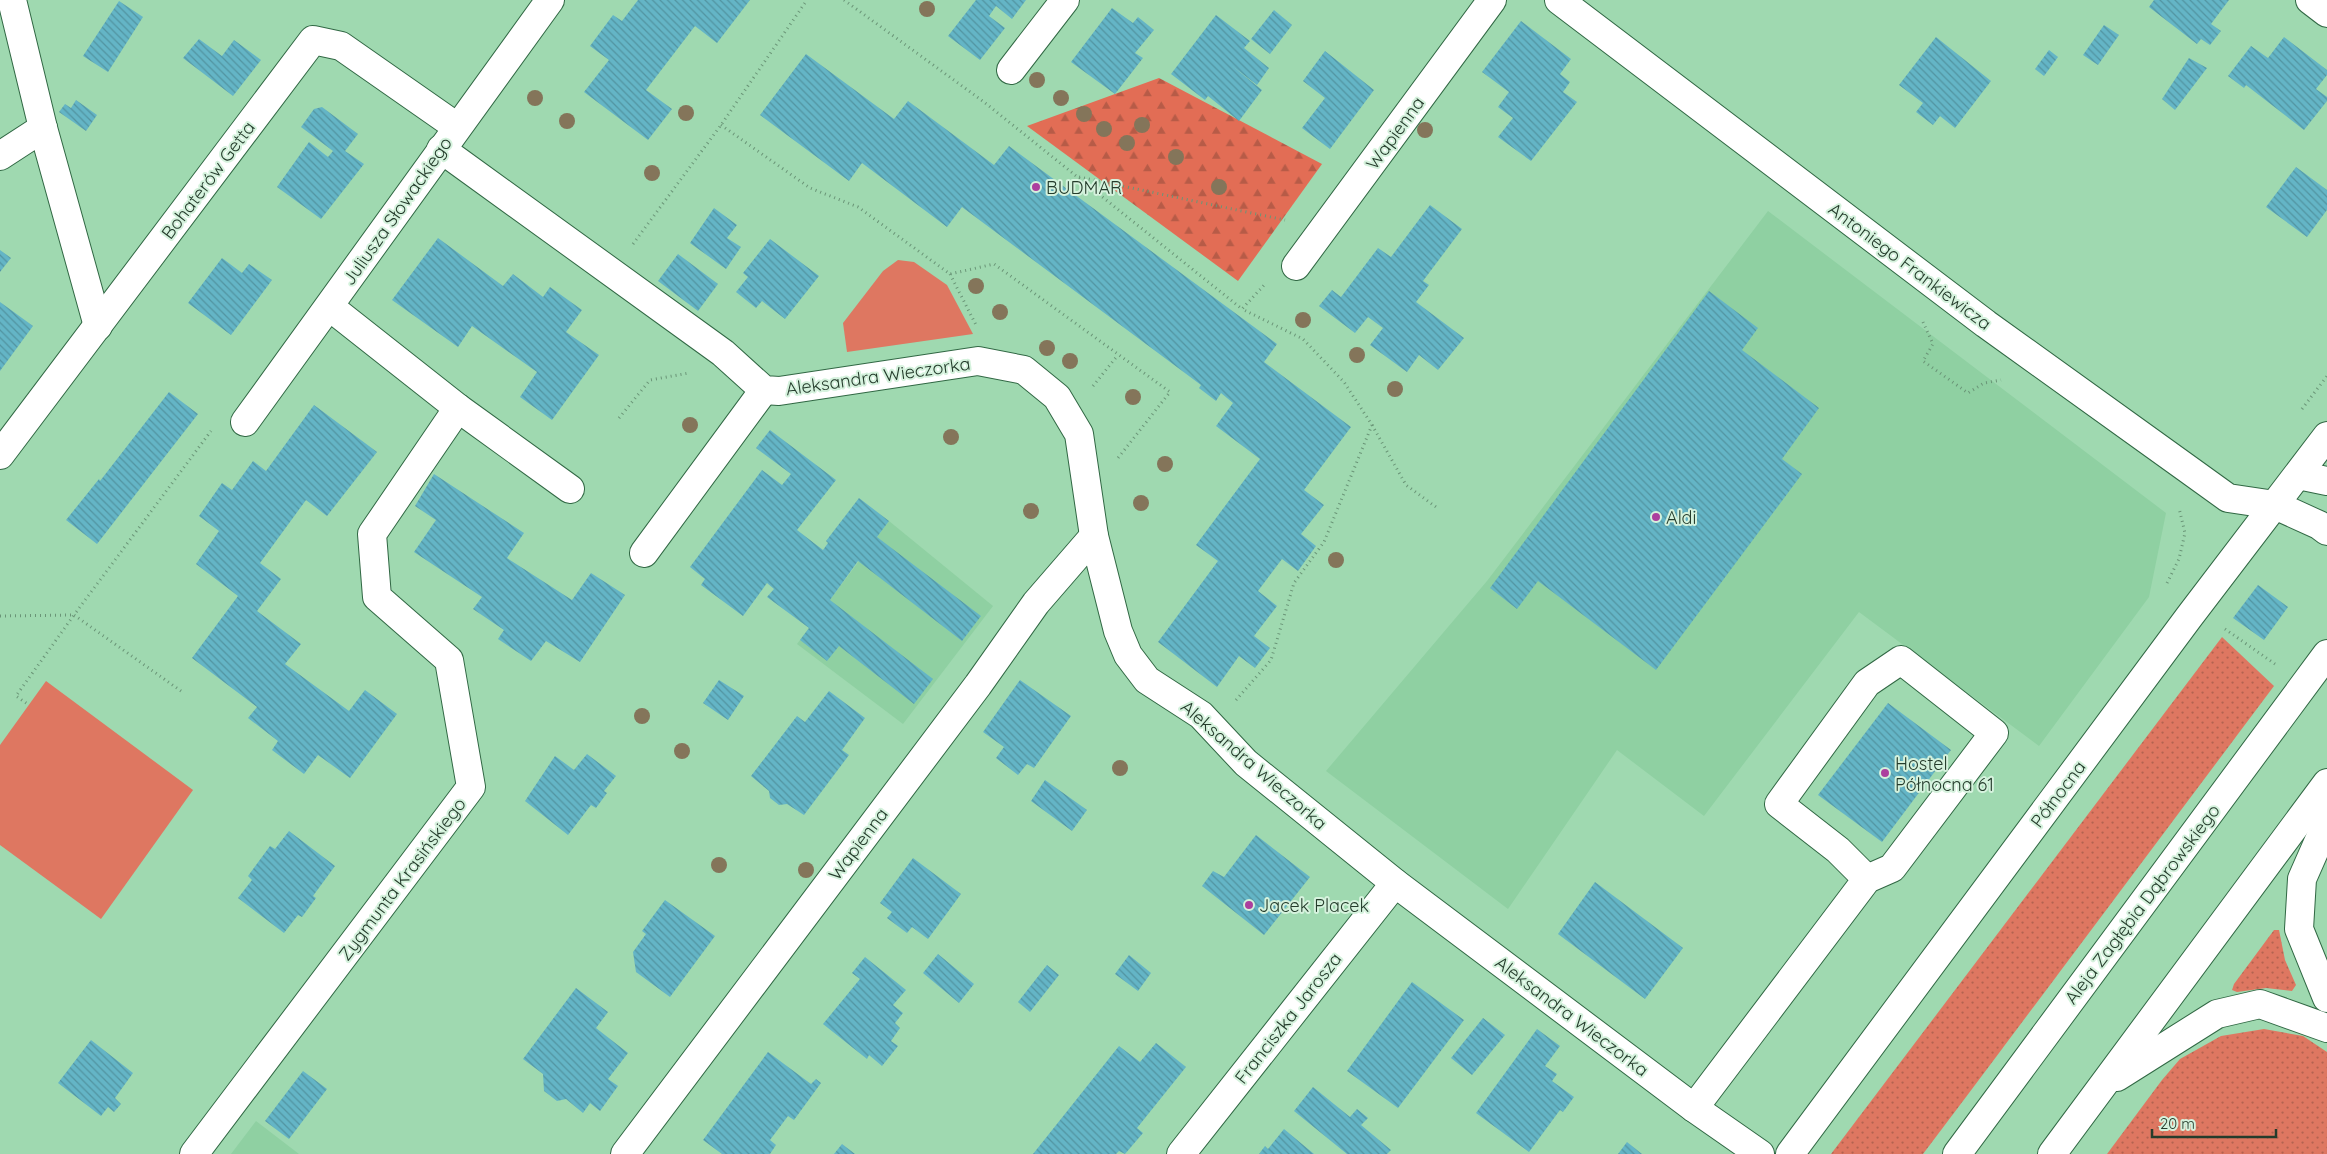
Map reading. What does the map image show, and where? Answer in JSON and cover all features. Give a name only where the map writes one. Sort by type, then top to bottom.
[{"type":"street","points":[[12,0],[43,128],[98,326]]},
{"type":"street","name":"Juliusza Słowackiego","points":[[245,422],[330,307],[441,149],[550,0]]},
{"type":"street","points":[[1011,70],[1065,0]]},
{"type":"street","name":"Wapienna","points":[[1296,266],[1492,0]]},
{"type":"street","name":"Antoniego Frankiewicza","points":[[1559,0],[1986,324],[2228,498],[2275,505],[2319,525],[2327,531]]},
{"type":"street","points":[[2310,0],[2327,13]]},
{"type":"street","name":"Bohaterów Getta","points":[[0,455],[313,40],[341,46],[457,127]]},
{"type":"street","points":[[0,156],[43,128]]},
{"type":"street","name":"Aleksandra Wieczorka","points":[[441,149],[723,353],[764,390],[778,391],[978,361],[1024,370],[1031,375],[1057,397],[1079,434],[1094,536],[1118,631],[1128,656],[1147,680],[1201,715],[1246,763],[1395,883],[1694,1108],[1760,1154]]},
{"type":"street","points":[[330,307],[458,408],[570,489]]},
{"type":"street","points":[[644,553],[764,390]]},
{"type":"street","name":"Zygmunta Krasińskiego","points":[[194,1154],[471,788],[449,660],[377,597],[372,534],[458,408]]},
{"type":"street","name":"Północna","points":[[1790,1154],[2327,436]]},
{"type":"street","points":[[2298,475],[2327,481]]},
{"type":"street","name":"Wapienna","points":[[625,1154],[978,685],[1036,603],[1094,536]]},
{"type":"street","name":"Aleja Zagłębia Dąbrowskiego","points":[[1957,1154],[2327,654]]},
{"type":"street","points":[[1694,1108],[1867,879],[1892,868],[1994,733],[1902,660],[1867,683],[1779,804],[1838,850],[1867,879]]},
{"type":"street","points":[[2052,1154],[2327,783]]},
{"type":"street","points":[[2327,814],[2324,829],[2302,879],[2300,929],[2327,998]]},
{"type":"street","name":"Franciszka Jarosza","points":[[1181,1154],[1395,883]]},
{"type":"street","points":[[2103,1085],[2217,1014],[2260,1004],[2327,1028]]},
{"type":"path","points":[[612,272],[721,125],[807,0]]},
{"type":"path","points":[[844,0],[984,102],[1242,308],[1302,339],[1344,382],[1372,425],[1406,485],[1436,507]]},
{"type":"path","points":[[721,125],[810,188],[858,207],[950,274],[997,365]]},
{"type":"path","points":[[1078,177],[1324,228]]},
{"type":"path","points":[[950,274],[994,264],[1170,392],[1141,430]]},
{"type":"path","points":[[1242,308],[1253,296]]},
{"type":"path","points":[[619,418],[650,380],[709,370],[723,353]]},
{"type":"path","points":[[1088,392],[1118,355]]},
{"type":"path","points":[[2298,414],[2327,376]]},
{"type":"path","points":[[29,705],[16,696],[214,427],[245,422]]},
{"type":"path","points":[[1201,715],[1239,699],[1271,660],[1294,583],[1324,542],[1372,425]]},
{"type":"path","points":[[0,616],[74,615],[180,691]]},
{"type":"path","points":[[2219,625],[2304,686]]},
{"type":"shaded area","points":[[1768,211],[2166,513],[2149,597],[2039,746],[1859,612],[1704,816],[1617,750],[1508,909],[1326,771],[1487,581]]},
{"type":"shaded area","points":[[898,260],[914,262],[947,285],[973,334],[847,352],[843,323],[883,271]]},
{"type":"shaded area","points":[[889,521],[993,606],[903,724],[797,644]]},
{"type":"shaded area","points":[[2222,637],[2274,686],[1923,1154],[1831,1154]]},
{"type":"shaded area","points":[[46,681],[193,790],[101,919],[0,845],[0,745]]},
{"type":"shaded area","points":[[2274,930],[2279,930],[2285,960],[2296,985],[2292,991],[2266,988],[2237,992],[2232,990],[2234,984]]},
{"type":"shaded area","points":[[2264,1029],[2303,1036],[2327,1052],[2327,1154],[2107,1154],[2180,1059],[2221,1036]]},
{"type":"shaded area","points":[[256,1121],[299,1154],[231,1154]]},
{"type":"green space","points":[[1159,78],[1322,164],[1238,281],[1027,126]]},
{"type":"building","points":[[638,0],[750,0],[717,43],[695,26],[646,90],[672,109],[648,140],[584,92],[609,60],[590,46],[613,15],[622,21]]},
{"type":"building","points":[[976,0],[1026,0],[1012,19],[996,6],[989,16],[1005,28],[980,60],[948,36]]},
{"type":"building","points":[[2154,0],[2229,0],[2211,24],[2221,31],[2210,45],[2201,39],[2197,44],[2149,7]]},
{"type":"building","points":[[119,1],[143,17],[108,72],[83,56]]},
{"type":"building","points":[[1112,8],[1133,23],[1138,17],[1154,30],[1135,53],[1143,58],[1115,94],[1071,62]]},
{"type":"building","points":[[1274,10],[1292,25],[1270,54],[1251,39]]},
{"type":"building","points":[[1216,15],[1250,41],[1244,48],[1269,68],[1257,85],[1231,65],[1262,90],[1239,121],[1208,96],[1205,100],[1171,74]]},
{"type":"building","points":[[1521,21],[1571,59],[1560,74],[1570,82],[1563,92],[1577,102],[1531,161],[1498,137],[1513,118],[1498,107],[1509,92],[1482,72]]},
{"type":"building","points":[[2104,25],[2119,35],[2098,65],[2083,55]]},
{"type":"building","points":[[1936,37],[1991,81],[1955,128],[1940,116],[1933,125],[1916,112],[1923,103],[1899,85]]},
{"type":"building","points":[[2284,37],[2327,70],[2327,75],[2316,89],[2327,97],[2327,101],[2304,130],[2246,85],[2244,88],[2228,76],[2251,46],[2268,58]]},
{"type":"building","points":[[199,39],[222,56],[234,40],[261,60],[233,96],[183,58]]},
{"type":"building","points":[[2049,50],[2058,57],[2044,76],[2035,69]]},
{"type":"building","points":[[1325,51],[1374,90],[1330,149],[1302,128],[1325,98],[1303,81]]},
{"type":"building","points":[[806,54],[894,119],[908,101],[994,165],[1009,146],[1277,344],[1264,362],[1351,427],[1304,490],[1324,505],[1301,534],[1316,546],[1298,571],[1282,559],[1258,591],[1277,606],[1254,636],[1270,648],[1255,668],[1239,656],[1217,687],[1158,642],[1218,561],[1196,545],[1260,459],[1216,426],[1233,403],[1221,393],[1216,401],[1199,388],[1201,385],[962,207],[947,227],[862,163],[849,181],[760,115]]},
{"type":"building","points":[[2189,58],[2207,68],[2175,110],[2162,99]]},
{"type":"building","points":[[76,100],[97,115],[86,131],[59,112],[65,104],[71,108]]},
{"type":"building","points":[[322,107],[358,134],[345,151],[364,164],[321,219],[277,187],[309,142],[328,157],[333,151],[301,127],[314,109]]},
{"type":"building","points":[[2296,167],[2327,190],[2327,210],[2307,237],[2266,207]]},
{"type":"building","points":[[1430,205],[1462,229],[1423,281],[1429,285],[1416,302],[1464,338],[1438,370],[1419,355],[1407,372],[1370,345],[1383,328],[1368,317],[1355,333],[1319,306],[1332,290],[1341,297],[1378,248],[1391,257]]},
{"type":"building","points":[[714,208],[737,225],[727,238],[741,247],[726,269],[690,243]]},
{"type":"building","points":[[438,238],[503,286],[513,274],[543,297],[550,287],[582,310],[566,332],[599,355],[552,420],[520,397],[537,372],[472,326],[458,347],[392,300]]},
{"type":"building","points":[[770,239],[819,276],[785,319],[762,301],[756,308],[736,292],[748,277],[743,273]]},
{"type":"building","points":[[0,250],[11,258],[0,272]]},
{"type":"building","points":[[678,254],[718,284],[698,311],[658,281]]},
{"type":"building","points":[[222,258],[242,273],[249,264],[272,280],[231,335],[188,303]]},
{"type":"building","name":"Aldi","points":[[1709,291],[1758,328],[1742,350],[1819,408],[1782,459],[1802,474],[1656,670],[1538,581],[1517,609],[1490,588]]},
{"type":"building","points":[[0,302],[33,326],[0,371]]},
{"type":"building","points":[[169,392],[198,414],[97,544],[66,520],[99,479],[100,481]]},
{"type":"building","points":[[314,405],[377,452],[327,516],[306,500],[260,563],[281,579],[257,611],[301,644],[285,664],[349,711],[365,690],[397,714],[350,778],[318,755],[304,774],[272,750],[278,741],[248,718],[257,707],[192,658],[238,596],[196,564],[219,531],[199,516],[222,483],[232,490],[253,461],[266,471]]},
{"type":"building","points":[[770,430],[836,480],[797,530],[823,550],[828,543],[826,541],[859,498],[889,521],[877,537],[981,616],[962,641],[858,561],[830,600],[933,679],[914,704],[839,646],[827,661],[800,640],[809,628],[767,597],[774,589],[767,583],[743,616],[701,585],[705,579],[690,567],[762,470],[782,485],[791,474],[756,448]]},
{"type":"building","points":[[434,474],[524,533],[507,558],[572,600],[591,573],[625,595],[580,662],[546,641],[531,661],[498,639],[504,630],[473,609],[482,597],[414,552],[436,520],[415,506]]},
{"type":"building","points":[[2258,585],[2288,607],[2264,640],[2233,618]]},
{"type":"building","points":[[719,680],[744,696],[728,720],[703,703]]},
{"type":"building","points":[[1020,680],[1071,716],[1034,768],[1027,764],[1018,775],[996,758],[1004,747],[983,732]]},
{"type":"building","points":[[829,691],[865,718],[842,750],[849,755],[804,815],[787,804],[779,805],[770,798],[769,791],[751,776],[797,716],[805,722]]},
{"type":"building","name":"Hostel Północna 61","points":[[1888,703],[1951,750],[1882,842],[1818,795]]},
{"type":"building","points":[[587,754],[616,776],[604,791],[607,793],[596,808],[591,805],[568,835],[525,801],[555,756],[574,770]]},
{"type":"building","points":[[1045,780],[1087,810],[1072,831],[1031,801]]},
{"type":"building","points":[[289,831],[335,866],[313,896],[316,898],[302,917],[298,915],[284,933],[238,898],[252,880],[248,876],[270,846],[275,849]]},
{"type":"building","points":[[1256,835],[1310,877],[1264,935],[1202,886],[1213,871],[1224,877]]},
{"type":"building","points":[[913,858],[961,894],[928,939],[912,927],[907,933],[887,918],[892,912],[880,903]]},
{"type":"building","points":[[1595,882],[1683,948],[1645,999],[1558,934]]},
{"type":"building","points":[[665,900],[715,936],[670,997],[636,972],[633,952],[646,934],[642,931]]},
{"type":"building","points":[[938,954],[974,984],[959,1003],[923,973]]},
{"type":"building","points":[[1129,955],[1151,973],[1138,991],[1115,974]]},
{"type":"building","points":[[865,957],[906,990],[893,1005],[903,1013],[895,1023],[900,1028],[891,1041],[898,1046],[882,1066],[869,1055],[867,1059],[823,1024],[860,979],[852,973]]},
{"type":"building","points":[[1047,965],[1059,975],[1030,1012],[1018,1002]]},
{"type":"building","points":[[1412,982],[1464,1020],[1398,1108],[1347,1071]]},
{"type":"building","points":[[576,988],[608,1012],[596,1028],[628,1053],[608,1079],[618,1086],[600,1111],[590,1103],[583,1113],[566,1099],[557,1101],[544,1091],[543,1074],[523,1059]]},
{"type":"building","points":[[1483,1018],[1505,1035],[1472,1075],[1451,1058]]},
{"type":"building","points":[[1537,1029],[1560,1046],[1545,1066],[1557,1074],[1552,1081],[1574,1097],[1563,1112],[1560,1110],[1529,1152],[1476,1113]]},
{"type":"building","points":[[91,1040],[133,1073],[115,1098],[121,1104],[114,1112],[108,1107],[101,1116],[58,1083]]},
{"type":"building","points":[[1156,1043],[1186,1067],[1137,1128],[1143,1133],[1125,1154],[1119,1151],[1116,1154],[1033,1154],[1119,1046],[1140,1062]]},
{"type":"building","points":[[768,1052],[811,1084],[816,1079],[821,1083],[794,1120],[788,1116],[770,1140],[776,1145],[770,1154],[722,1154],[703,1140]]},
{"type":"building","points":[[303,1071],[327,1089],[289,1139],[265,1121]]},
{"type":"building","points":[[1313,1087],[1350,1117],[1357,1109],[1368,1118],[1361,1125],[1391,1150],[1387,1154],[1347,1154],[1294,1111]]},
{"type":"building","points":[[1284,1129],[1314,1154],[1259,1154],[1265,1146],[1268,1149]]},
{"type":"building","points":[[1627,1142],[1642,1154],[1618,1154]]},
{"type":"building","points":[[842,1144],[855,1154],[834,1154]]},
{"type":"place","name":"BUDMAR","points":[[1036,187]]},
{"type":"place","name":"Aldi","points":[[1656,517]]},
{"type":"place","name":"Hostel Północna 61","points":[[1885,773]]},
{"type":"place","name":"Jacek Placek","points":[[1249,905]]}]
